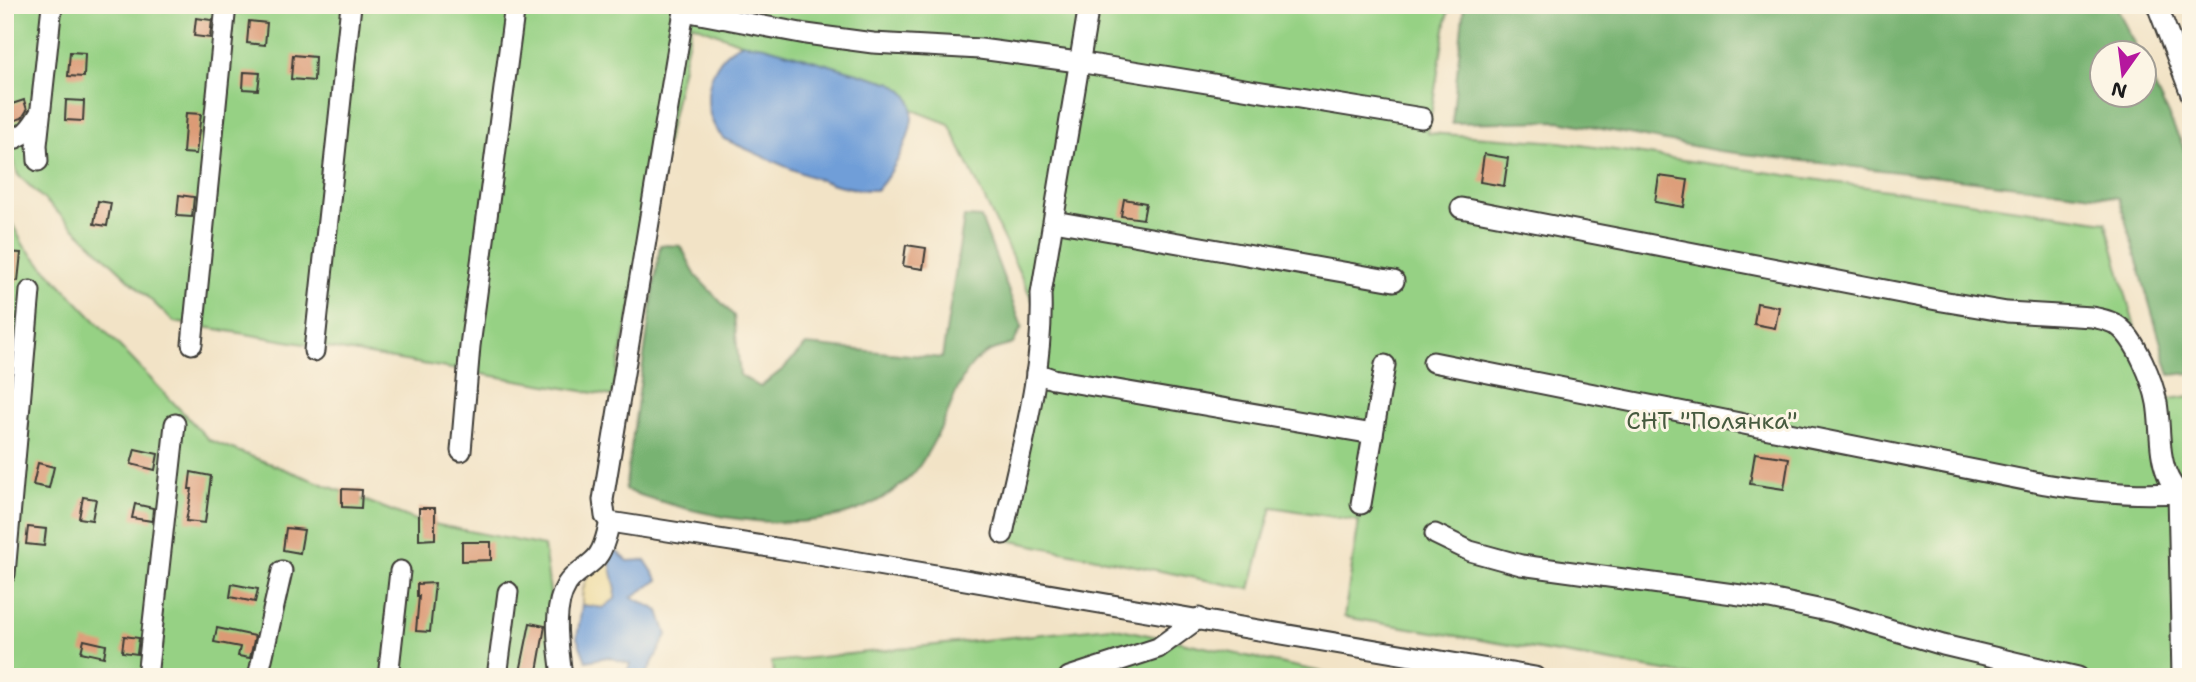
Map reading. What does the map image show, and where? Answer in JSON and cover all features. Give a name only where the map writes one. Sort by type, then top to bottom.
[{"type":"street","points":[[38,161],[52,5]]},
{"type":"street","points":[[192,344],[226,5]]},
{"type":"street","points":[[314,351],[351,5]]},
{"type":"street","points":[[461,452],[470,346],[514,5]]},
{"type":"street","points":[[1003,534],[1036,373],[1042,330],[1041,294],[1089,5]]},
{"type":"street","points":[[2157,5],[2191,94]]},
{"type":"street","points":[[1422,118],[1078,62],[980,49],[873,43],[806,34],[684,8],[603,500],[605,516],[610,522],[1199,618],[1535,677]]},
{"type":"street","points":[[5,140],[13,140],[31,130],[41,112]]},
{"type":"street","points":[[1461,208],[1942,301],[2007,312],[2105,319],[2118,326],[2131,340],[2147,372],[2156,401],[2163,461],[2168,476],[2185,492],[2182,677]]},
{"type":"street","points":[[1054,221],[1394,281]]},
{"type":"street","points":[[5,574],[30,291]]},
{"type":"street","points":[[1433,362],[2058,486],[2116,493],[2185,492]]},
{"type":"street","points":[[1361,504],[1385,365]]},
{"type":"street","points":[[1036,373],[1053,379],[1373,434]]},
{"type":"street","points":[[147,677],[175,424]]},
{"type":"street","points":[[562,677],[558,634],[561,598],[567,583],[600,553],[610,522]]},
{"type":"street","points":[[1434,534],[1470,551],[1521,565],[1770,600],[1832,612],[1943,645],[2078,677]]},
{"type":"street","points":[[258,677],[282,571]]},
{"type":"street","points":[[388,677],[400,571]]},
{"type":"street","points":[[497,677],[508,592]]},
{"type":"street","points":[[1069,677],[1158,648],[1199,618]]},
{"type":"green space","name":"СНТ \"Полянка\"","points":[[5,5],[1449,5],[1428,133],[1560,142],[2106,222],[2155,401],[2191,396],[2191,677],[1700,677],[1344,617],[1359,521],[1272,507],[1250,589],[997,538],[1047,331],[949,124],[692,24],[612,396],[174,322],[18,175],[5,134]]},
{"type":"green space","points":[[1464,5],[2116,5],[2131,38],[2088,38],[2088,108],[2158,108],[2158,93],[2191,163],[2191,373],[2170,375],[2119,198],[1719,151],[1559,121],[1452,123]]},
{"type":"green space","points":[[5,210],[24,246],[209,440],[418,521],[544,546],[561,677],[5,677]]},
{"type":"green space","points":[[964,217],[981,218],[1022,327],[1013,344],[986,353],[968,370],[941,428],[913,474],[883,498],[849,513],[813,521],[736,519],[697,511],[625,490],[660,245],[681,246],[696,276],[734,316],[740,375],[760,387],[783,369],[806,345],[942,358]]},
{"type":"green space","points":[[1111,627],[1345,677],[775,677],[771,662]]},
{"type":"sand","points":[[608,554],[616,589],[615,599],[603,608],[582,605],[583,588],[588,576]]},
{"type":"water","points":[[743,43],[764,46],[892,83],[906,94],[912,113],[908,137],[897,161],[877,190],[839,186],[820,180],[724,139],[715,128],[710,115],[709,86],[720,60]]},
{"type":"water","points":[[614,549],[628,561],[645,560],[658,580],[632,597],[659,611],[667,635],[645,677],[625,677],[630,664],[608,657],[586,661],[577,638],[582,605],[603,608],[615,599],[616,589],[608,554]]},
{"type":"building","points":[[196,18],[212,20],[210,38],[194,36]]},
{"type":"building","points":[[249,21],[267,23],[265,45],[247,43]]},
{"type":"building","points":[[70,52],[85,53],[84,77],[68,76]]},
{"type":"building","points":[[293,55],[315,57],[314,81],[291,79]]},
{"type":"building","points":[[244,72],[260,73],[258,90],[243,89]]},
{"type":"building","points":[[24,100],[27,110],[22,118],[13,121],[9,105]]},
{"type":"building","points":[[66,100],[84,101],[83,121],[65,120]]},
{"type":"building","points":[[186,113],[201,114],[196,154],[183,153]]},
{"type":"building","points":[[1484,154],[1508,158],[1504,186],[1480,182]]},
{"type":"building","points":[[1659,176],[1688,180],[1684,207],[1655,202]]},
{"type":"building","points":[[179,195],[194,197],[192,217],[177,216]]},
{"type":"building","points":[[1124,199],[1146,203],[1143,219],[1121,216]]},
{"type":"building","points":[[98,201],[111,203],[107,226],[94,224]]},
{"type":"building","points":[[906,245],[926,248],[923,269],[903,266]]},
{"type":"building","points":[[5,252],[21,253],[18,281],[5,280]]},
{"type":"building","points":[[1757,303],[1779,307],[1775,328],[1754,324]]},
{"type":"building","points":[[135,449],[158,454],[155,470],[131,464]]},
{"type":"building","points":[[1755,453],[1789,458],[1784,489],[1750,484]]},
{"type":"building","points":[[38,463],[54,467],[49,488],[33,485]]},
{"type":"building","points":[[191,472],[211,476],[205,523],[186,521],[192,489],[189,489]]},
{"type":"building","points":[[342,489],[362,490],[361,508],[342,507]]},
{"type":"building","points":[[83,497],[96,499],[92,520],[79,518]]},
{"type":"building","points":[[135,504],[153,508],[152,521],[132,518]]},
{"type":"building","points":[[419,508],[435,508],[435,539],[419,540]]},
{"type":"building","points":[[28,527],[46,529],[44,546],[26,544]]},
{"type":"building","points":[[286,528],[304,530],[300,553],[283,550]]},
{"type":"building","points":[[462,542],[491,542],[491,560],[462,561]]},
{"type":"building","points":[[435,583],[430,632],[416,631],[419,596],[417,584]]},
{"type":"building","points":[[232,584],[258,589],[255,602],[230,597]]},
{"type":"building","points":[[530,623],[545,626],[536,677],[519,677]]},
{"type":"building","points":[[217,628],[255,636],[250,658],[238,656],[240,647],[214,642]]},
{"type":"building","points":[[124,636],[139,638],[137,654],[122,652]]},
{"type":"building","points":[[84,640],[106,645],[104,657],[81,652]]}]
